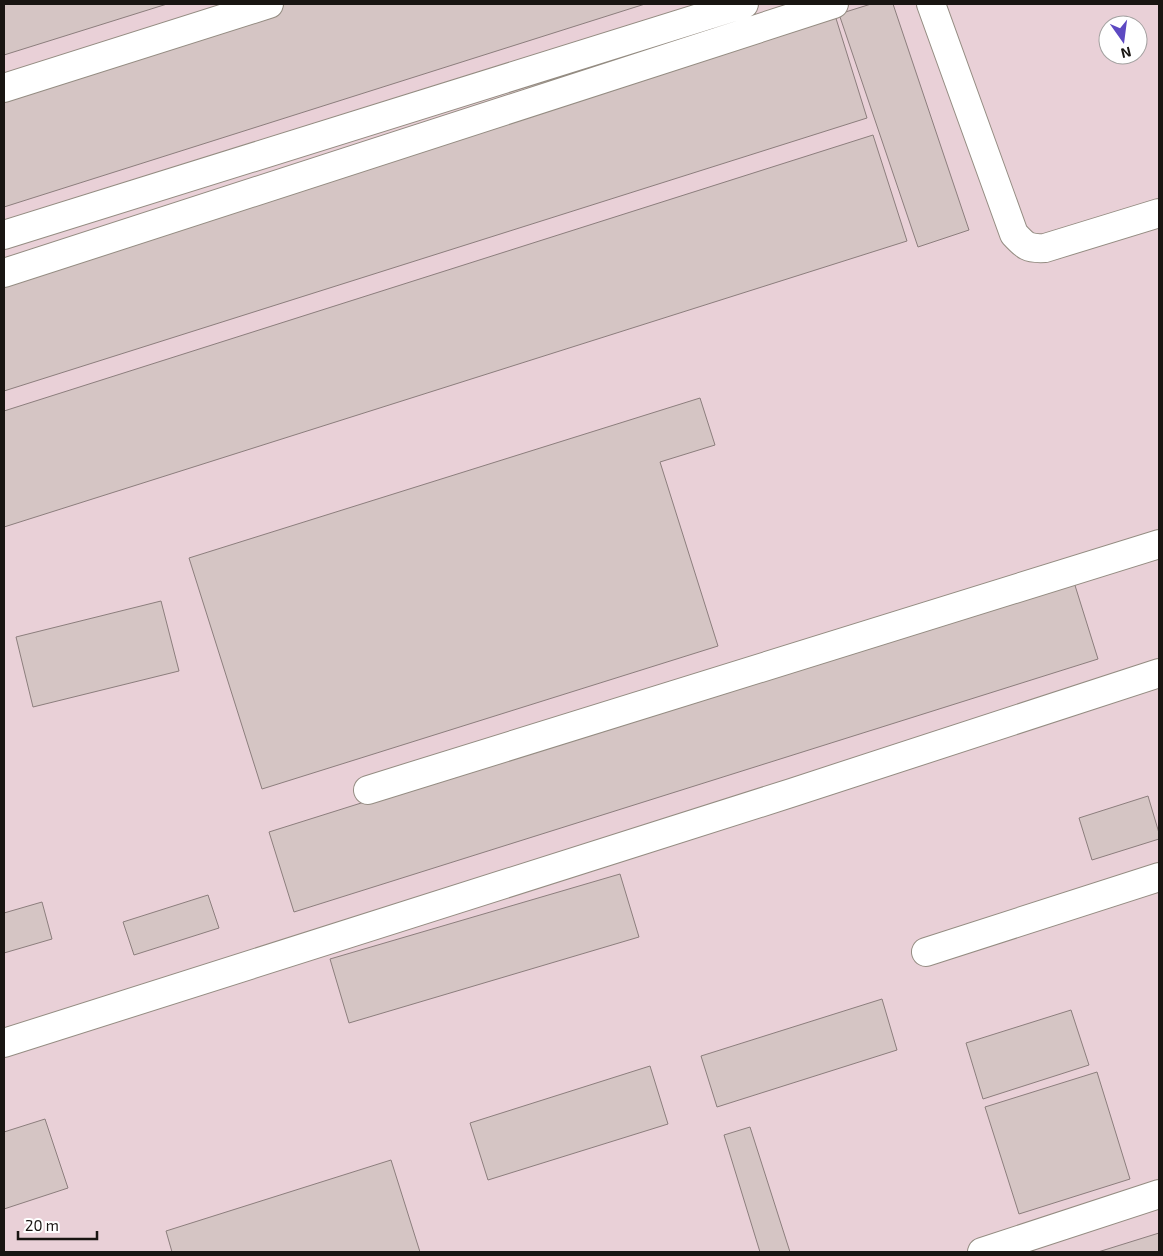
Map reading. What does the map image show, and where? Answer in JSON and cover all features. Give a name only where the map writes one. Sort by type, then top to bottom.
[{"type":"lane","points":[[4,88],[269,4]]},
{"type":"lane","points":[[4,235],[744,4]]},
{"type":"lane","points":[[4,273],[834,4]]},
{"type":"lane","points":[[931,4],[1014,234],[1024,246],[1045,248],[1159,213]]},
{"type":"lane","points":[[368,790],[1159,544]]},
{"type":"lane","points":[[4,1044],[791,793],[1159,673]]},
{"type":"lane","points":[[926,952],[1159,877]]},
{"type":"lane","points":[[982,1252],[1159,1194]]},
{"type":"shaded area","points":[[4,4],[1159,4],[1159,1252],[4,1252]]},
{"type":"building","points":[[4,4],[167,4],[4,55]]},
{"type":"building","points":[[278,4],[645,4],[4,207],[4,91]]},
{"type":"building","points":[[871,4],[893,4],[969,230],[918,247],[839,14]]},
{"type":"building","points":[[834,12],[867,118],[4,391],[4,275]]},
{"type":"building","points":[[873,135],[907,241],[4,527],[4,411]]},
{"type":"building","points":[[700,398],[715,445],[660,462],[718,646],[262,789],[189,558]]},
{"type":"building","points":[[1073,579],[1098,659],[294,912],[269,832]]},
{"type":"building","points":[[161,601],[179,671],[33,707],[16,637]]},
{"type":"building","points":[[1148,796],[1159,839],[1092,860],[1079,818]]},
{"type":"building","points":[[620,874],[639,937],[349,1023],[330,959]]},
{"type":"building","points":[[208,895],[219,928],[134,955],[123,922]]},
{"type":"building","points":[[42,902],[52,939],[4,953],[4,913]]},
{"type":"building","points":[[882,999],[897,1050],[717,1107],[701,1056]]},
{"type":"building","points":[[1071,1010],[1089,1065],[983,1099],[966,1043]]},
{"type":"building","points":[[650,1066],[668,1124],[488,1180],[470,1123]]},
{"type":"building","points":[[1097,1072],[1130,1179],[1019,1214],[985,1107]]},
{"type":"building","points":[[45,1119],[68,1188],[4,1209],[4,1132]]},
{"type":"building","points":[[750,1127],[790,1252],[760,1252],[724,1135]]},
{"type":"building","points":[[391,1160],[420,1252],[172,1252],[166,1231]]},
{"type":"building","points":[[1159,1233],[1159,1252],[1098,1252]]}]
